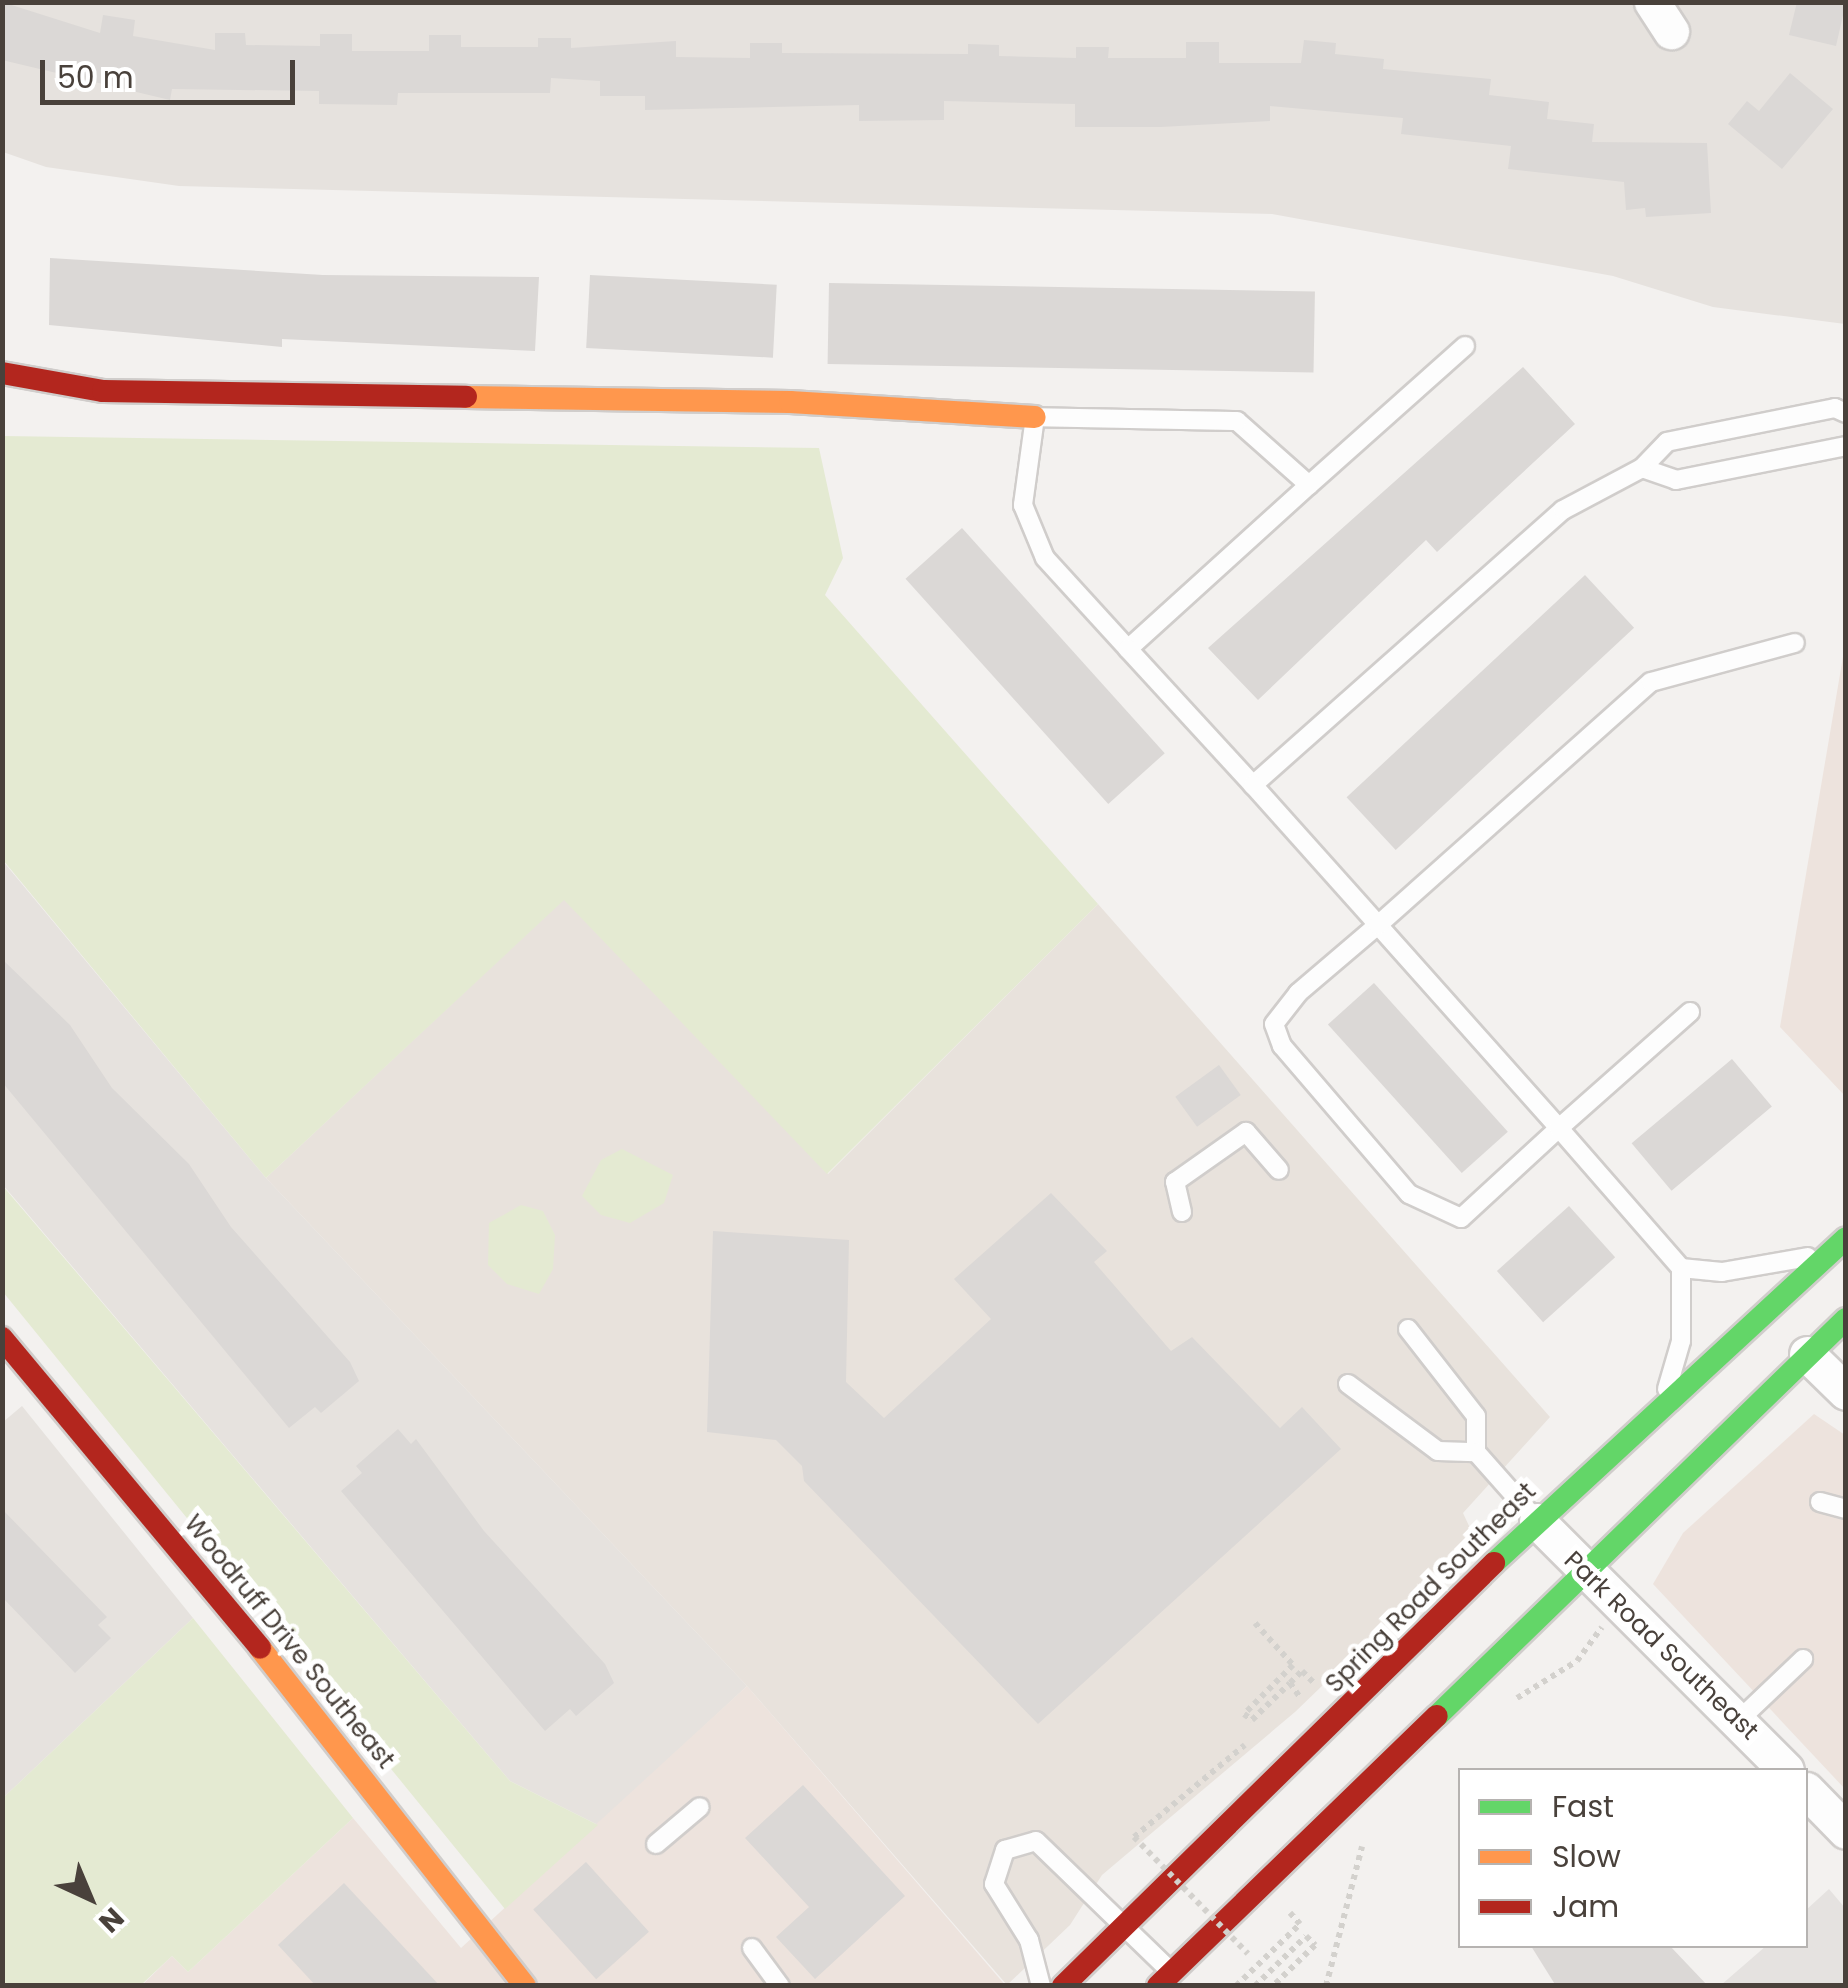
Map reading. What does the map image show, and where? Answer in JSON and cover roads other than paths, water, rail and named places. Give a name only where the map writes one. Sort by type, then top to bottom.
[{"type":"main road","points":[[2,374],[104,392],[790,402],[1035,417]]},
{"type":"main road","name":"Spring Road Southeast","points":[[1063,1986],[1537,1521],[1846,1238]]},
{"type":"main road","points":[[1165,1979],[1846,1319]]},
{"type":"main road","name":"Woodruff Drive Southeast","points":[[2,1338],[318,1716],[526,1986]]},
{"type":"street","points":[[1806,1354],[1846,1392]]},
{"type":"street","name":"Park Road Southeast","points":[[1537,1521],[1581,1572],[1784,1768]]},
{"type":"street","points":[[1808,1792],[1846,1831]]},
{"type":"lane","points":[[1128,650],[1465,346]]},
{"type":"lane","points":[[1253,785],[1563,510],[1642,468],[1667,442],[1836,408],[1846,413]]},
{"type":"lane","points":[[1308,485],[1237,420],[1035,417],[1023,505],[1045,558],[1253,785],[1681,1268],[1681,1341],[1666,1372],[1668,1401]]},
{"type":"lane","points":[[1642,468],[1676,480],[1846,446]]},
{"type":"lane","points":[[1690,1012],[1461,1218],[1409,1194],[1282,1046],[1274,1024],[1378,925],[1651,682],[1795,644]]},
{"type":"lane","points":[[1182,1212],[1175,1182],[1246,1132],[1279,1170]]},
{"type":"lane","points":[[1681,1268],[1722,1272],[1826,1256]]},
{"type":"lane","points":[[1408,1329],[1476,1416],[1476,1452],[1537,1521]]},
{"type":"lane","points":[[1348,1384],[1438,1451],[1476,1452]]},
{"type":"lane","points":[[1820,1502],[1846,1508]]},
{"type":"lane","points":[[1738,1721],[1803,1659]]},
{"type":"lane","points":[[656,1844],[700,1806]]},
{"type":"lane","points":[[1041,1986],[1029,1940],[994,1884],[1005,1850],[1036,1841],[1124,1926],[1165,1979]]},
{"type":"lane","points":[[752,1948],[780,1986]]}]
